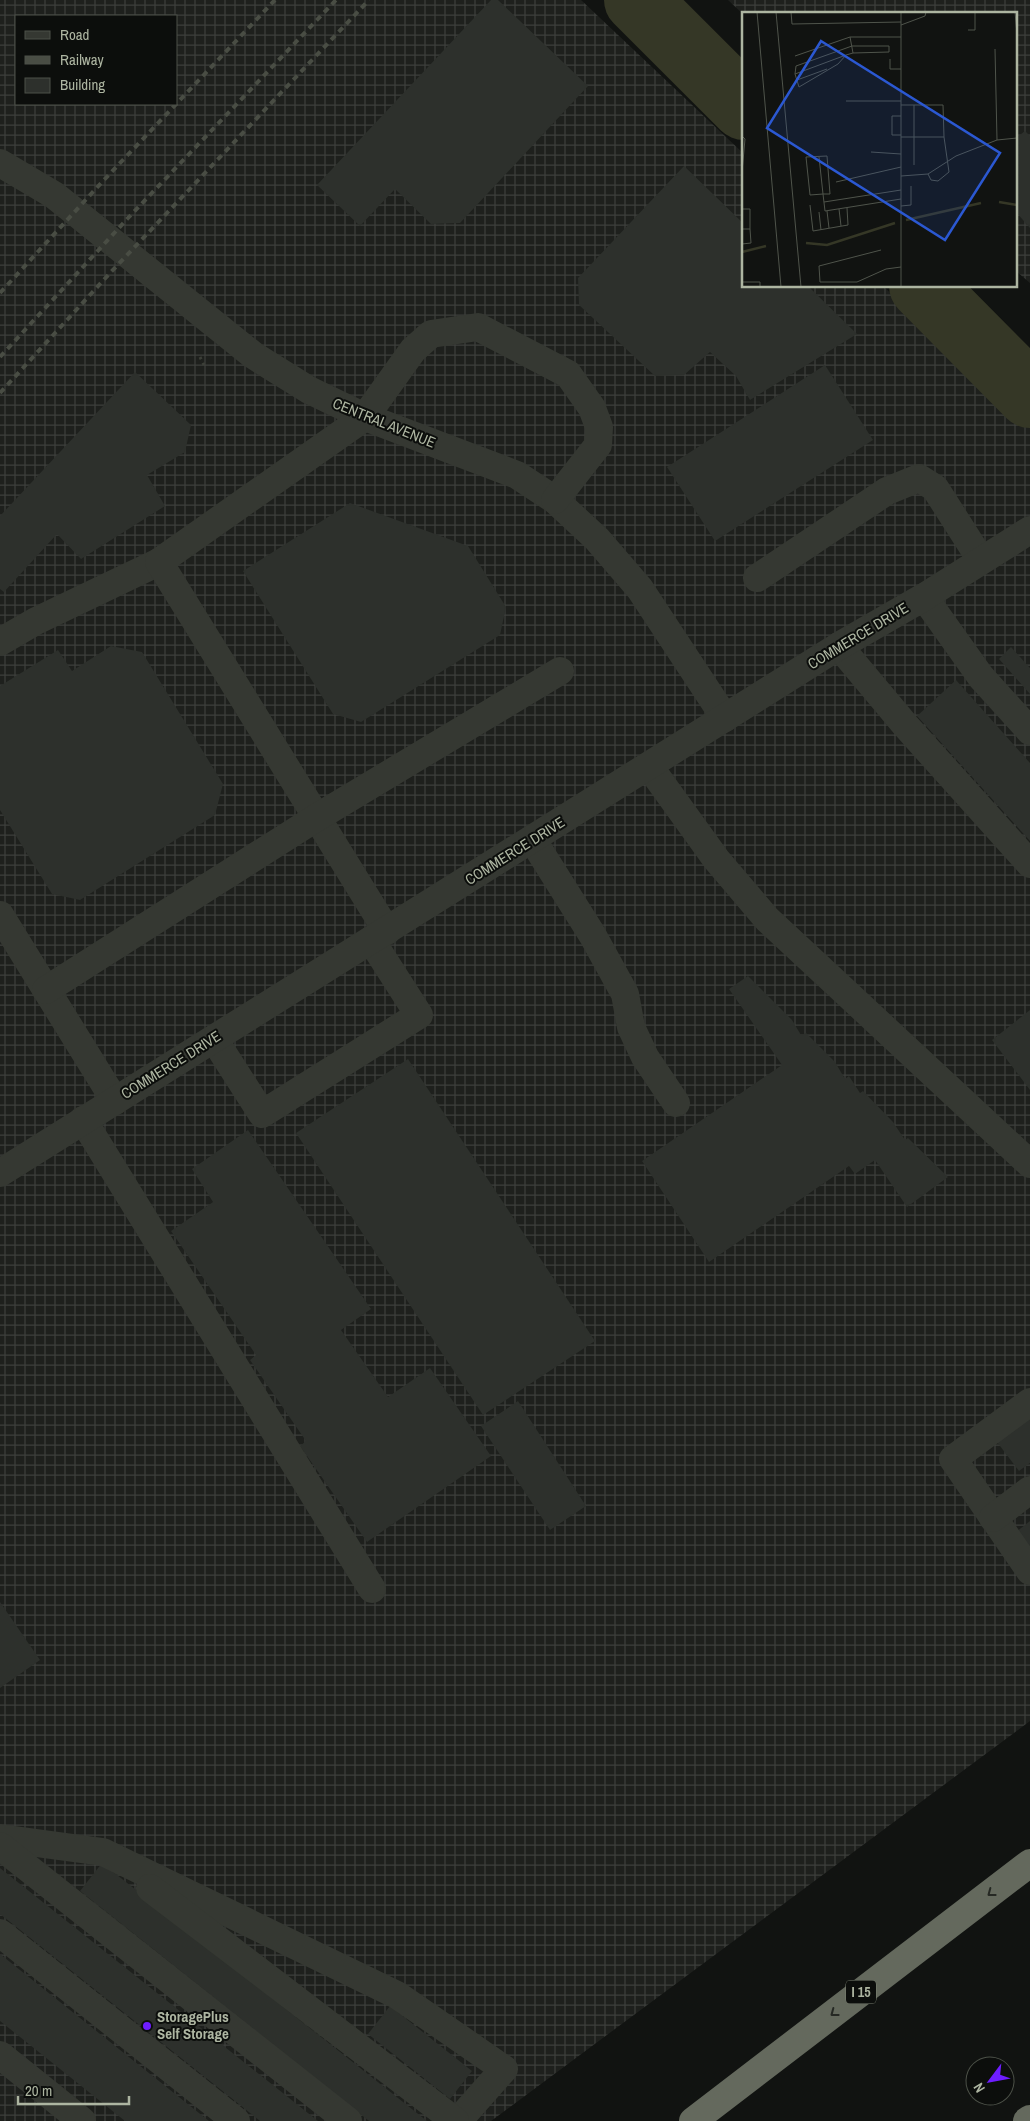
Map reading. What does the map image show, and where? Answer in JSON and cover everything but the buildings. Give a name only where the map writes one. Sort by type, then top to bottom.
[{"type":"highway","name":"I 15","points":[[693,2121],[1030,1863]]},
{"type":"street","name":"CENTRAL AVENUE","points":[[0,163],[54,195],[252,355],[309,390],[365,417],[516,475],[555,500],[597,539],[640,590],[725,718]]},
{"type":"street","points":[[0,642],[36,621],[159,562],[365,417],[413,350],[431,334],[478,327],[568,374],[592,408],[599,427],[598,444],[555,500]]},
{"type":"street","points":[[757,578],[887,491],[919,478],[935,488],[981,560]]},
{"type":"street","name":"COMMERCE DRIVE","points":[[0,1173],[839,646],[924,597],[1030,530]]},
{"type":"street","points":[[159,562],[316,818],[419,1015],[262,1114],[214,1038]]},
{"type":"street","points":[[924,597],[981,677],[1030,732]]},
{"type":"street","points":[[839,646],[906,726],[1030,864]]},
{"type":"street","points":[[46,990],[316,818],[560,671]]},
{"type":"street","points":[[649,766],[705,845],[767,919],[1030,1164]]},
{"type":"street","points":[[532,839],[598,944],[625,994],[631,1027],[645,1058],[676,1103]]},
{"type":"street","points":[[0,915],[115,1101]]},
{"type":"street","points":[[84,1120],[372,1589]]},
{"type":"street","points":[[1030,1402],[953,1459],[1030,1571]]},
{"type":"street","points":[[994,1518],[1030,1490]]},
{"type":"street","points":[[0,1838],[103,1852],[397,1995],[504,2069],[456,2121],[103,1852]]},
{"type":"street","points":[[0,1846],[348,2121]]},
{"type":"street","points":[[0,1932],[236,2121]]},
{"type":"street","points":[[0,2055],[82,2121]]},
{"type":"shaded area","points":[[0,0],[581,0],[742,152],[742,288],[885,288],[1030,425],[1030,1721],[491,2121],[0,2121]]},
{"type":"shaded area","points":[[728,0],[1030,0],[1030,283],[1018,273],[1018,12],[742,13]]},
{"type":"waterway","points":[[637,0],[742,105]]},
{"type":"waterway","points":[[924,288],[1030,395]]},
{"type":"railway","points":[[178,102],[275,0]]},
{"type":"railway","points":[[0,357],[129,217],[336,0]]},
{"type":"railway","points":[[0,393],[111,272],[369,0]]},
{"type":"railway","points":[[0,293],[175,105]]},
{"type":"place","name":"StoragePlus Self Storage","points":[[147,2026]]}]
